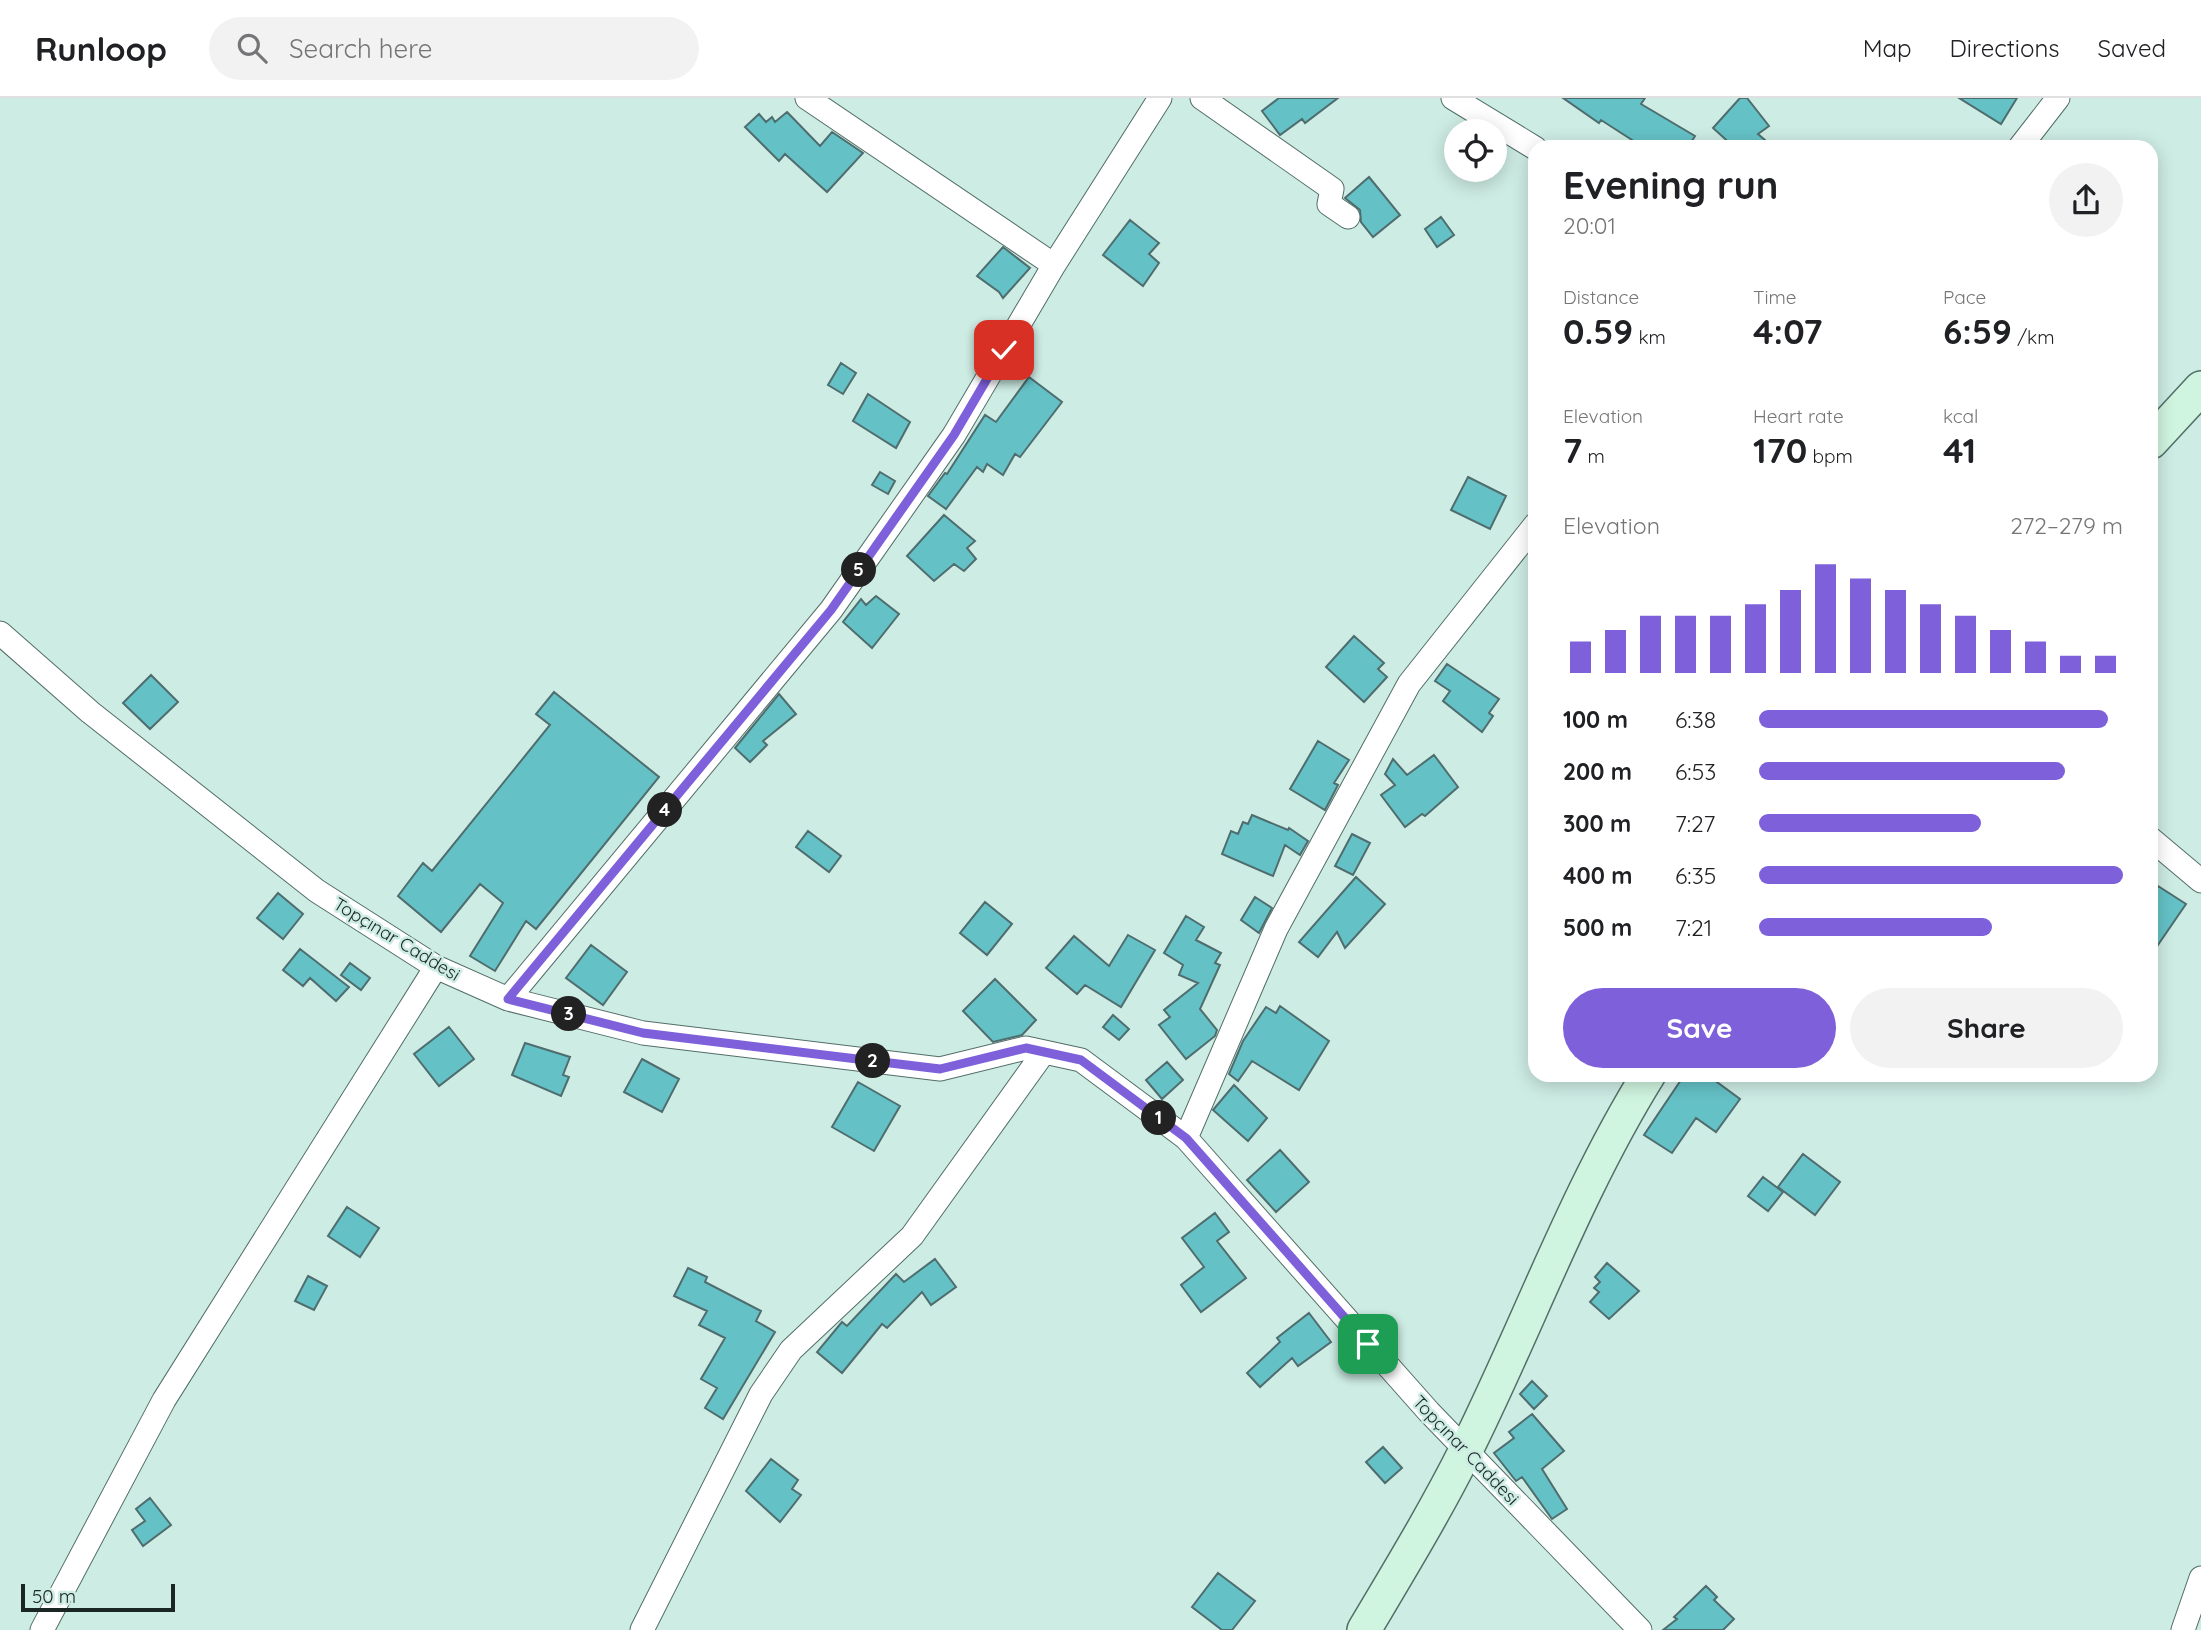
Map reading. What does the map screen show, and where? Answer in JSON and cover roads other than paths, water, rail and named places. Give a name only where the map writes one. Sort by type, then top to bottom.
[{"type":"street","points":[[807,98],[1054,265]]},
{"type":"street","points":[[508,999],[831,610],[954,435],[1054,265],[1160,98]]},
{"type":"street","points":[[1202,98],[1332,189],[1329,204],[1348,217]]},
{"type":"street","points":[[1453,98],[1528,144]]},
{"type":"street","points":[[2025,140],[2058,98]]},
{"type":"street","points":[[2158,430],[2201,388]]},
{"type":"street","points":[[1186,1138],[1276,929],[1409,684],[1528,534]]},
{"type":"street","name":"Topçınar Caddesi","points":[[0,634],[90,712],[317,891],[436,967],[508,999],[643,1033],[940,1069],[1026,1048],[1081,1060],[1186,1138],[1466,1451],[1640,1630]]},
{"type":"street","points":[[2158,845],[2201,881]]},
{"type":"street","points":[[42,1630],[164,1400],[436,967]]},
{"type":"street","points":[[642,1630],[761,1394],[783,1361],[791,1350],[912,1236],[1044,1052]]},
{"type":"street","points":[[1364,1630],[1466,1451],[1553,1259],[1644,1082]]},
{"type":"street","points":[[2183,1630],[2201,1578]]}]
